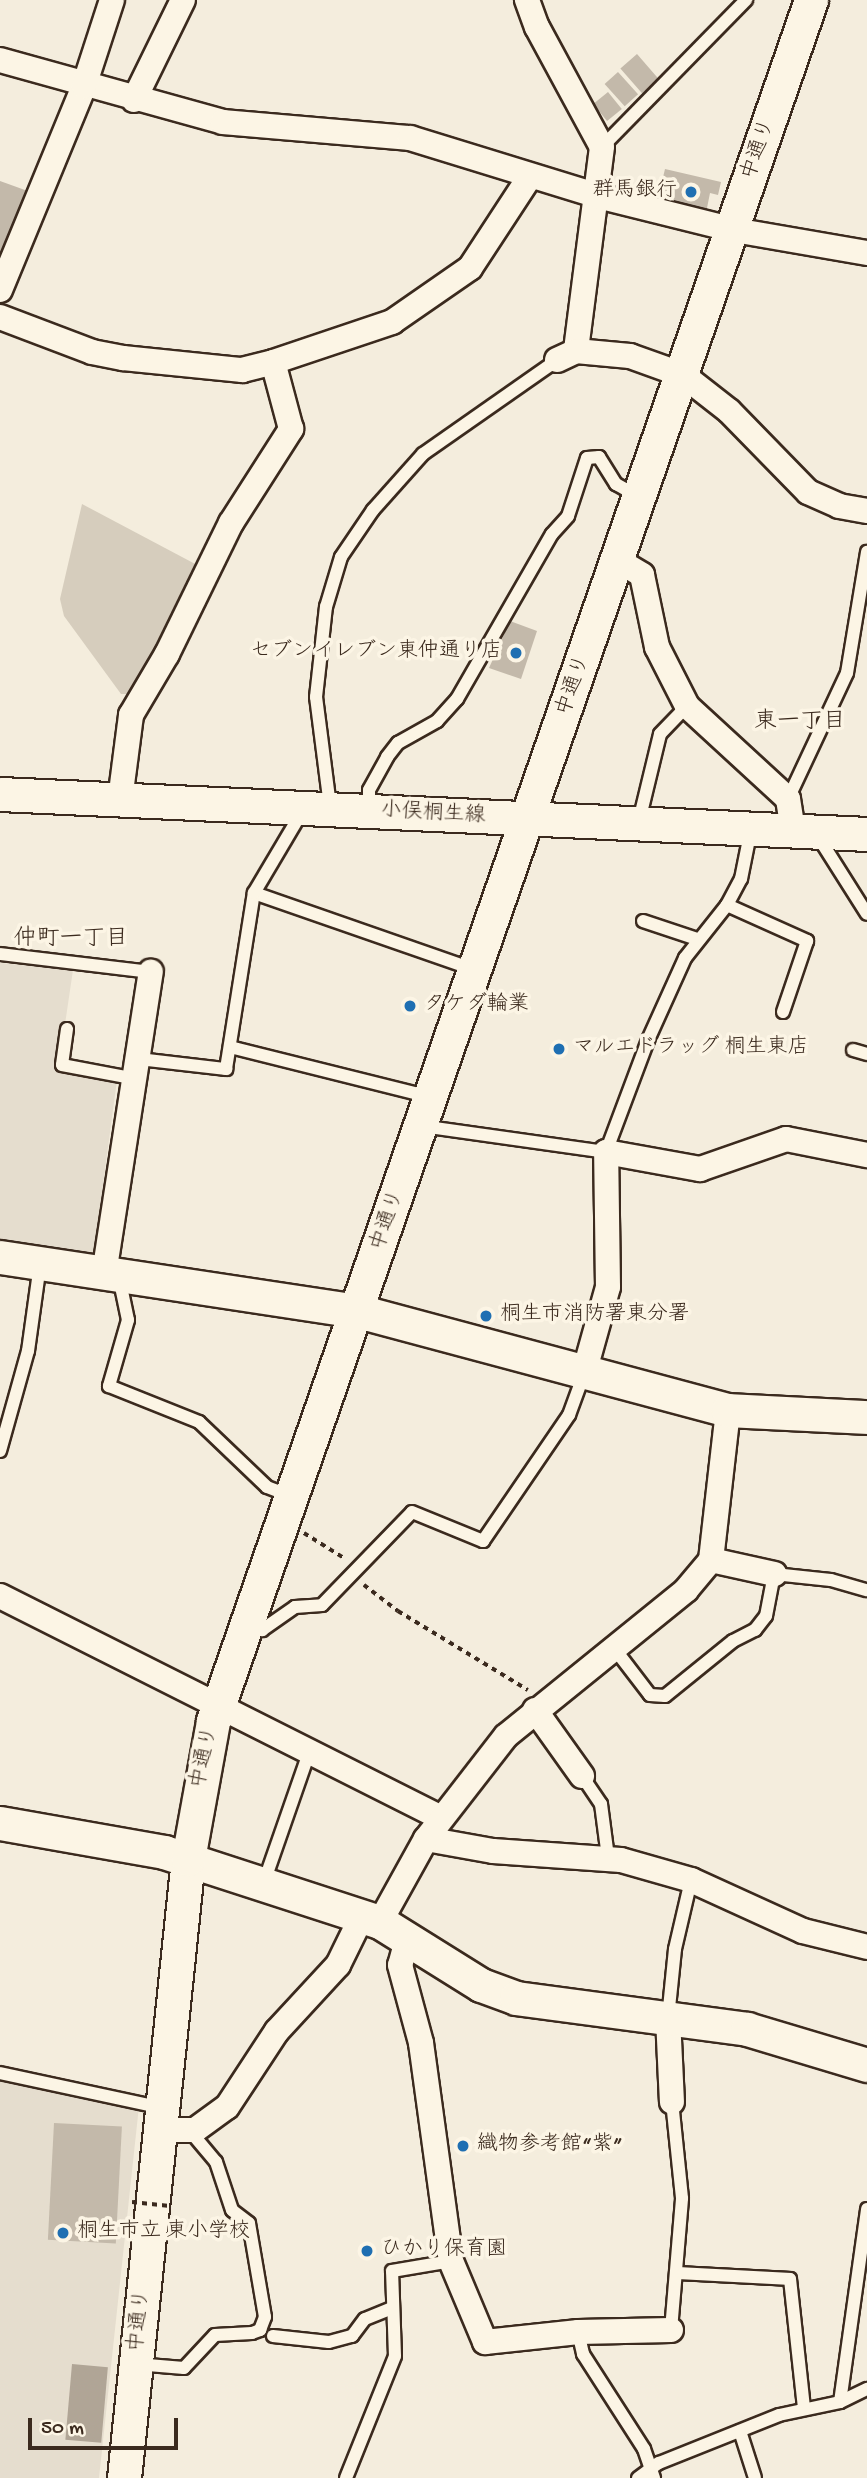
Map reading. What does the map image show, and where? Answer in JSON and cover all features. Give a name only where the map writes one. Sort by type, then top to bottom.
[{"type":"street","points":[[0,290],[84,86],[112,0]]},
{"type":"street","points":[[134,100],[183,0]]},
{"type":"street","points":[[527,0],[537,27],[602,147],[598,196],[566,355],[630,356],[682,375],[729,411],[808,492],[839,506],[867,511]]},
{"type":"street","name":"中通り","points":[[124,2478],[136,2364],[171,2123],[188,1859],[218,1703],[358,1311],[734,230],[811,0]]},
{"type":"street","points":[[0,60],[134,100],[223,122],[410,138],[529,178],[598,196],[734,230],[867,253]]},
{"type":"street","points":[[0,317],[92,352],[123,359],[242,370],[274,362],[392,322],[470,268],[529,178]]},
{"type":"street","points":[[120,800],[131,715],[167,654],[232,523],[291,429],[274,362]]},
{"type":"street","points":[[619,561],[642,575],[657,647],[687,706],[801,821]]},
{"type":"street","name":"小俣桐生線","points":[[0,794],[751,829],[801,821],[867,834]]},
{"type":"street","points":[[111,1275],[151,972]]},
{"type":"street","points":[[584,1373],[608,1287],[606,1152],[700,1168],[786,1139],[867,1155]]},
{"type":"street","points":[[0,1257],[358,1311],[729,1410],[867,1417]]},
{"type":"street","points":[[171,2123],[227,2107],[282,2026],[338,1965],[383,1925],[426,1839],[506,1736],[539,1706],[686,1590],[711,1560],[729,1410]]},
{"type":"street","points":[[711,1560],[774,1574]]},
{"type":"street","points":[[0,1596],[218,1703],[441,1818]]},
{"type":"street","points":[[539,1706],[582,1776]]},
{"type":"street","points":[[0,1823],[188,1859],[264,1884],[383,1925],[481,1985],[516,1998],[773,2035],[867,2065]]},
{"type":"street","points":[[426,1839],[493,1851],[608,1857],[691,1880],[781,1923],[867,1947]]},
{"type":"street","points":[[383,1925],[400,1965],[421,2043],[451,2261],[485,2342],[578,2332],[671,2330]]},
{"type":"street","points":[[668,2018],[672,2102]]},
{"type":"lane","points":[[602,147],[746,0]]},
{"type":"lane","points":[[66,1029],[62,1065],[138,1069],[226,1069],[254,893],[317,809],[316,697],[326,607],[341,557],[373,510],[423,454],[566,355]]},
{"type":"lane","points":[[369,812],[369,790],[387,757],[398,743],[437,721],[457,699],[552,534],[568,516],[587,458],[599,457],[616,484],[640,496]]},
{"type":"lane","points":[[867,552],[847,673],[801,821],[824,846],[867,914]]},
{"type":"lane","points":[[639,823],[660,734],[687,706]]},
{"type":"lane","points":[[230,1047],[426,1111],[606,1152],[648,1040],[697,939],[727,905],[741,879],[751,829]]},
{"type":"lane","points":[[254,893],[475,970]]},
{"type":"lane","points":[[727,905],[807,941],[783,1012]]},
{"type":"lane","points":[[643,921],[697,939]]},
{"type":"lane","points":[[0,954],[151,972]]},
{"type":"lane","points":[[853,1050],[867,1054]]},
{"type":"lane","points":[[0,1451],[27,1351],[40,1263]]},
{"type":"lane","points":[[111,1275],[128,1320],[109,1386],[200,1422],[267,1487],[286,1511]]},
{"type":"lane","points":[[245,1625],[262,1630],[295,1606],[322,1605],[415,1511],[483,1541],[569,1415],[584,1373]]},
{"type":"lane","points":[[614,1648],[650,1695],[665,1696],[733,1641],[755,1630],[766,1616],[774,1574],[831,1580],[867,1590]]},
{"type":"lane","points":[[264,1884],[310,1751]]},
{"type":"lane","points":[[582,1776],[601,1804],[608,1857]]},
{"type":"lane","points":[[668,2018],[674,1949],[691,1880]]},
{"type":"lane","points":[[0,2073],[171,2123],[216,2162],[232,2210],[249,2223],[265,2317],[260,2330],[252,2333],[215,2334],[184,2368],[136,2364]]},
{"type":"lane","points":[[671,2330],[679,2273],[682,2198],[672,2102]]},
{"type":"lane","points":[[840,2402],[867,2209]]},
{"type":"lane","points":[[346,2478],[395,2356],[392,2271],[451,2261]]},
{"type":"lane","points":[[679,2273],[790,2279],[804,2407]]},
{"type":"lane","points":[[272,2336],[341,2339],[355,2335],[365,2319],[392,2308]]},
{"type":"lane","points":[[578,2332],[583,2354],[653,2473]]},
{"type":"lane","points":[[638,2478],[740,2431],[804,2407],[840,2402],[867,2389]]},
{"type":"lane","points":[[740,2431],[755,2478]]},
{"type":"path","points":[[286,1511],[398,1611],[539,1706]]},
{"type":"path","points":[[132,2202],[170,2206]]},
{"type":"shaded area","points":[[82,504],[199,566],[165,639],[132,694],[121,694],[64,616],[60,599]]},
{"type":"shaded area","points":[[0,963],[73,970],[59,1065],[117,1080],[94,1252],[86,1257],[0,1244]]},
{"type":"shaded area","name":"桐生市立 東小学校","points":[[0,2077],[139,2106],[99,2478],[0,2478]]},
{"type":"shaded area","points":[[72,2364],[108,2367],[101,2443],[65,2440]]},
{"type":"building","points":[[637,54],[659,79],[642,93],[620,68]]},
{"type":"building","points":[[618,72],[638,94],[625,106],[605,84]]},
{"type":"building","points":[[608,92],[622,109],[607,121],[593,104]]},
{"type":"building","points":[[665,169],[721,182],[718,195],[710,193],[706,213],[657,202]]},
{"type":"building","points":[[0,181],[36,194],[0,279]]},
{"type":"building","points":[[510,621],[537,631],[521,679],[489,668]]},
{"type":"building","points":[[54,2123],[122,2127],[116,2243],[48,2240]]},
{"type":"place","name":"群馬銀行","points":[[691,192]]},
{"type":"place","name":"セブンイレブン東仲通り店","points":[[516,653]]},
{"type":"place","name":"タケダ輪業","points":[[410,1006]]},
{"type":"place","name":"マルエドラッグ 桐生東店","points":[[559,1049]]},
{"type":"place","name":"桐生市消防署東分署","points":[[486,1316]]},
{"type":"place","name":"織物参考館“紫”","points":[[463,2146]]},
{"type":"place","name":"桐生市立 東小学校","points":[[63,2233]]},
{"type":"place","name":"ひかり保育園","points":[[367,2251]]},
{"type":"district","name":"東一丁目","points":[[800,723]]},
{"type":"district","name":"仲町一丁目","points":[[71,940]]}]
